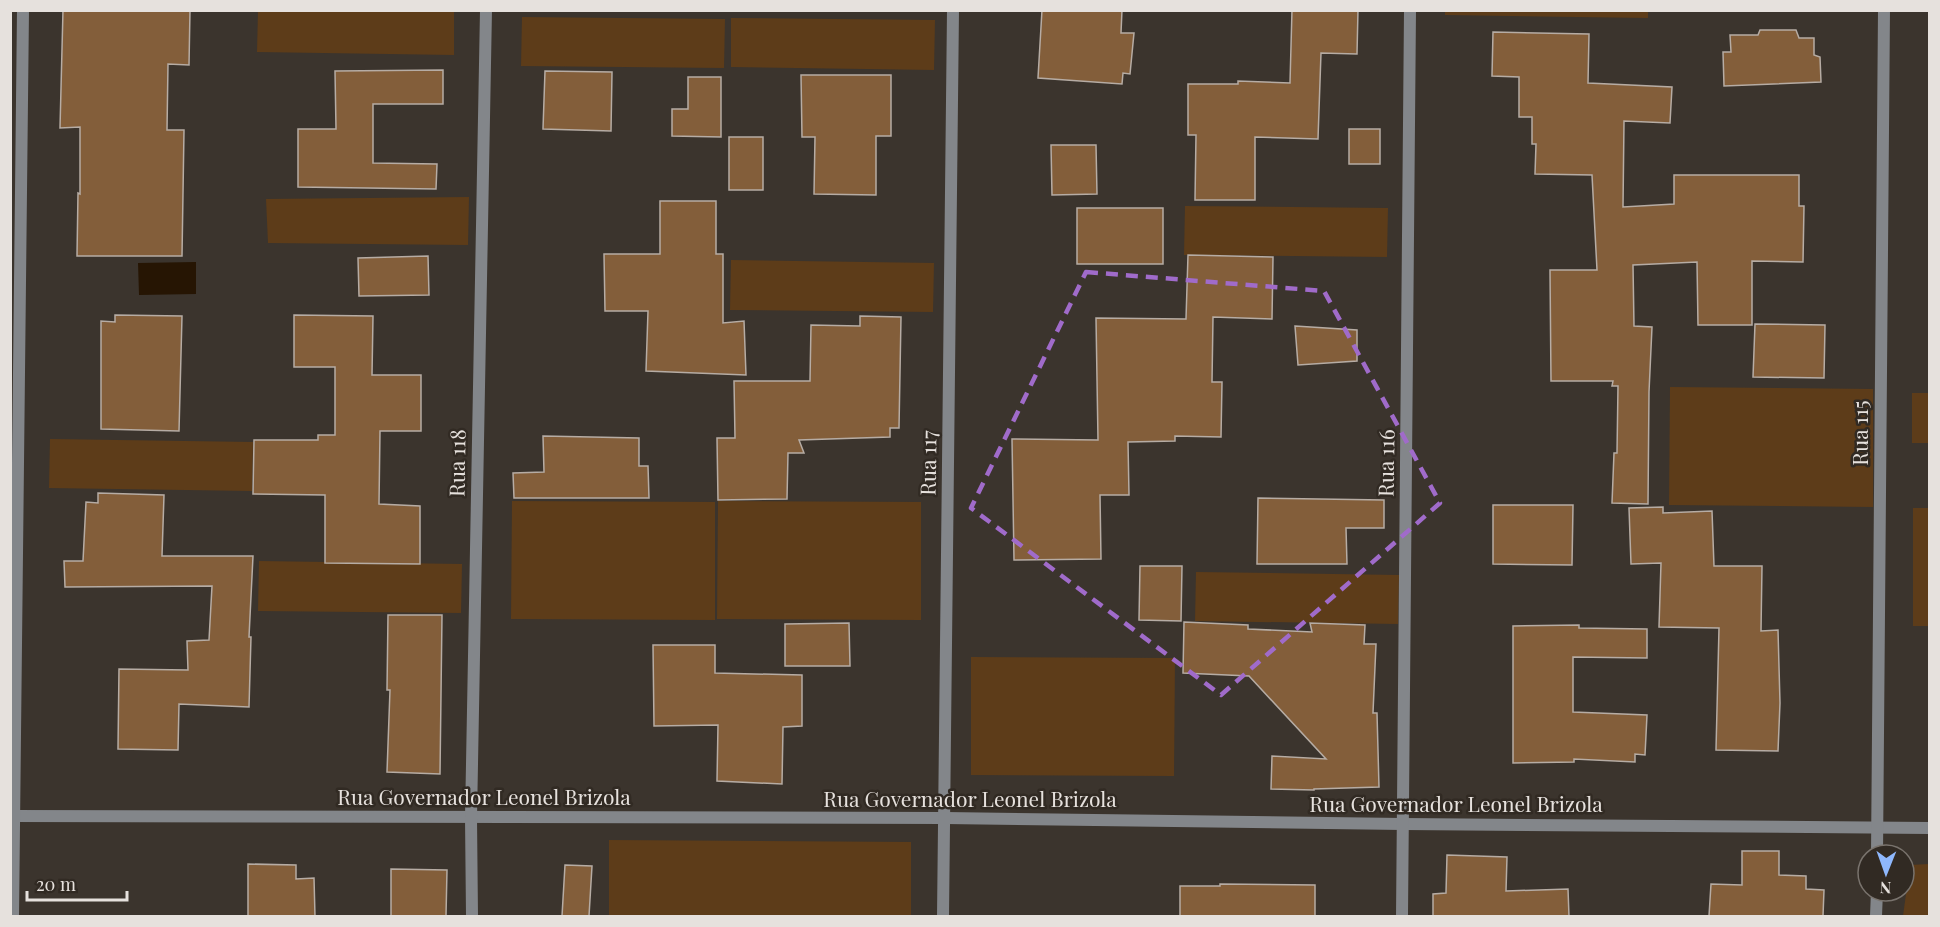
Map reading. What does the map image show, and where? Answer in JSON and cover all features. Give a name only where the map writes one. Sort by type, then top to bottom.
[{"type":"street","points":[[13,916],[16,244],[23,10]]},
{"type":"street","name":"Rua 118","points":[[472,916],[471,818],[486,10]]},
{"type":"street","name":"Rua 117","points":[[943,916],[953,10]]},
{"type":"street","name":"Rua 116","points":[[1402,916],[1410,10]]},
{"type":"street","name":"Rua 115","points":[[1877,843],[1884,10]]},
{"type":"street","name":"Rua Governador Leonel Brizola","points":[[13,816],[945,818],[1929,828]]},
{"type":"highlighted area","points":[[1086,272],[1324,291],[1440,503],[1221,695],[971,508]]},
{"type":"shaded area","points":[[1648,10],[1648,18],[1445,15],[1445,11]]},
{"type":"shaded area","points":[[258,11],[454,11],[454,55],[257,52]]},
{"type":"shaded area","points":[[522,17],[725,19],[724,68],[521,66]]},
{"type":"shaded area","points":[[731,18],[935,20],[934,70],[731,67]]},
{"type":"shaded area","points":[[469,197],[468,245],[268,243],[266,199]]},
{"type":"shaded area","points":[[1185,206],[1388,208],[1387,257],[1184,255]]},
{"type":"shaded area","points":[[731,260],[934,263],[933,312],[730,310]]},
{"type":"shaded area","points":[[196,262],[196,294],[139,295],[138,263]]},
{"type":"shaded area","points":[[1670,387],[1873,389],[1873,507],[1669,505]]},
{"type":"shaded area","points":[[1912,393],[1929,393],[1929,443],[1912,443]]},
{"type":"shaded area","points":[[50,439],[253,442],[252,491],[49,488]]},
{"type":"shaded area","points":[[512,501],[715,502],[715,620],[511,619]]},
{"type":"shaded area","points":[[718,501],[921,502],[921,620],[717,619]]},
{"type":"shaded area","points":[[1913,508],[1929,508],[1929,626],[1913,626]]},
{"type":"shaded area","points":[[259,561],[462,564],[461,613],[258,611]]},
{"type":"shaded area","points":[[1196,572],[1399,575],[1398,624],[1195,621]]},
{"type":"shaded area","points":[[971,657],[1175,658],[1174,776],[971,775]]},
{"type":"shaded area","points":[[609,840],[911,842],[911,916],[609,916]]},
{"type":"shaded area","points":[[1929,864],[1929,916],[1903,916],[1905,903],[1916,903],[1916,865]]},
{"type":"building","points":[[63,10],[190,10],[189,65],[168,64],[167,130],[184,130],[182,256],[77,256],[80,127],[60,128]]},
{"type":"building","points":[[1042,10],[1122,10],[1121,33],[1134,33],[1130,74],[1123,73],[1122,84],[1038,78]]},
{"type":"building","points":[[1292,10],[1358,10],[1357,54],[1321,53],[1318,139],[1255,137],[1255,200],[1195,200],[1196,135],[1188,135],[1188,84],[1238,84],[1238,81],[1290,83]]},
{"type":"building","points":[[1760,30],[1796,30],[1799,38],[1814,38],[1814,55],[1820,57],[1821,82],[1724,86],[1723,52],[1731,52],[1730,35],[1758,35]]},
{"type":"building","points":[[1493,32],[1589,34],[1588,83],[1672,87],[1670,123],[1624,121],[1623,207],[1674,204],[1674,175],[1799,175],[1799,206],[1804,206],[1803,262],[1752,261],[1752,325],[1698,325],[1697,262],[1633,265],[1634,326],[1652,327],[1648,504],[1612,503],[1614,453],[1617,453],[1618,386],[1612,386],[1613,381],[1551,381],[1550,270],[1597,270],[1592,175],[1535,174],[1536,144],[1532,144],[1532,117],[1519,117],[1519,77],[1492,76]]},
{"type":"building","points":[[443,70],[443,104],[373,104],[373,163],[437,164],[436,189],[298,187],[298,129],[336,129],[335,71]]},
{"type":"building","points":[[545,71],[612,72],[611,131],[543,129]]},
{"type":"building","points":[[801,75],[891,75],[891,136],[876,136],[876,195],[814,194],[815,137],[802,137]]},
{"type":"building","points":[[688,77],[721,77],[721,137],[672,136],[672,109],[688,109]]},
{"type":"building","points":[[1349,129],[1380,129],[1380,164],[1349,164]]},
{"type":"building","points":[[729,137],[763,137],[763,190],[729,190]]},
{"type":"building","points":[[1051,145],[1096,145],[1097,194],[1052,195]]},
{"type":"building","points":[[660,201],[716,201],[716,254],[723,254],[723,323],[744,321],[746,375],[646,371],[648,311],[605,311],[604,254],[660,254]]},
{"type":"building","points":[[1077,208],[1163,208],[1163,264],[1077,264]]},
{"type":"building","points":[[1188,255],[1273,257],[1272,319],[1213,317],[1212,382],[1222,382],[1221,437],[1175,436],[1175,441],[1128,442],[1129,495],[1100,495],[1101,559],[1014,560],[1012,439],[1098,440],[1096,318],[1186,319]]},
{"type":"building","points":[[428,256],[429,295],[359,296],[358,258]]},
{"type":"building","points":[[115,315],[182,316],[179,431],[101,429],[101,321],[115,322]]},
{"type":"building","points":[[294,315],[373,316],[372,375],[421,375],[421,431],[380,431],[379,504],[420,506],[420,564],[325,563],[325,495],[253,494],[254,440],[318,440],[318,435],[335,435],[335,367],[294,367]]},
{"type":"building","points":[[860,316],[901,317],[899,428],[890,428],[890,437],[799,440],[804,453],[788,453],[787,499],[718,500],[717,438],[735,438],[734,381],[810,381],[811,325],[860,326]]},
{"type":"building","points":[[1755,324],[1825,325],[1824,378],[1753,377]]},
{"type":"building","points":[[1295,326],[1357,330],[1357,361],[1298,365]]},
{"type":"building","points":[[543,436],[639,438],[639,466],[648,466],[649,498],[514,498],[513,473],[544,472]]},
{"type":"building","points":[[98,493],[164,495],[162,556],[253,556],[249,637],[251,637],[249,707],[179,704],[178,750],[118,749],[119,669],[188,670],[187,641],[209,640],[212,586],[65,587],[64,561],[83,561],[86,502],[98,503]]},
{"type":"building","points":[[1258,498],[1384,500],[1384,528],[1346,528],[1347,564],[1257,564]]},
{"type":"building","points":[[1493,505],[1573,505],[1572,565],[1493,564]]},
{"type":"building","points":[[1663,507],[1663,513],[1712,511],[1714,566],[1762,566],[1761,631],[1778,630],[1780,703],[1778,751],[1716,750],[1719,628],[1659,627],[1661,563],[1631,564],[1629,508]]},
{"type":"building","points":[[1140,566],[1182,566],[1181,621],[1139,620]]},
{"type":"building","points":[[388,615],[442,615],[440,774],[387,772],[390,690],[387,690]]},
{"type":"building","points":[[1184,622],[1248,625],[1248,629],[1312,632],[1310,623],[1365,625],[1364,644],[1376,644],[1373,713],[1377,713],[1379,787],[1271,789],[1272,756],[1326,759],[1249,676],[1183,673]]},
{"type":"building","points":[[849,623],[850,666],[785,666],[785,624]]},
{"type":"building","points":[[1579,625],[1579,628],[1647,629],[1647,658],[1573,657],[1573,712],[1647,715],[1645,755],[1635,754],[1635,762],[1574,759],[1574,762],[1513,763],[1513,626]]},
{"type":"building","points":[[653,645],[715,645],[715,673],[802,675],[802,726],[783,727],[782,784],[717,781],[718,725],[654,726]]},
{"type":"building","points":[[1742,851],[1779,851],[1779,875],[1806,876],[1806,889],[1824,890],[1823,916],[1709,916],[1711,884],[1742,885]]},
{"type":"building","points":[[1447,855],[1507,857],[1506,891],[1568,889],[1569,916],[1433,916],[1433,894],[1446,893]]},
{"type":"building","points":[[248,864],[296,865],[296,879],[314,878],[315,916],[248,916]]},
{"type":"building","points":[[565,865],[592,866],[589,916],[562,916]]},
{"type":"building","points":[[391,869],[447,870],[446,916],[391,916]]},
{"type":"building","points":[[1220,884],[1315,885],[1315,916],[1180,916],[1180,886],[1220,886]]}]
